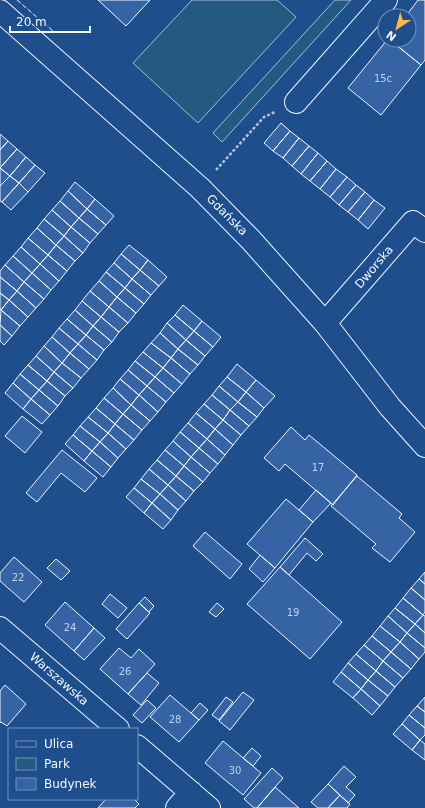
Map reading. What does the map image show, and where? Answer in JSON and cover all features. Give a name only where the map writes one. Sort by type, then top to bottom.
[{"type":"street","points":[[296,102],[386,0]]},
{"type":"street","name":"Gdańska","points":[[0,11],[200,188],[251,240],[325,323],[390,407],[425,446]]},
{"type":"street","name":"Dworska","points":[[325,323],[413,222],[425,231]]},
{"type":"street","name":"Warszawska","points":[[0,628],[117,728]]},
{"type":"street","points":[[138,747],[210,808]]},
{"type":"street","points":[[177,808],[191,792]]},
{"type":"path","points":[[200,188],[264,118],[296,102]]},
{"type":"green space","points":[[192,0],[277,0],[296,17],[198,123],[133,63]]},
{"type":"green space","points":[[335,0],[351,0],[222,142],[213,133]]},
{"type":"building","points":[[98,0],[150,0],[126,26]]},
{"type":"building","points":[[418,0],[425,0],[425,60],[421,65],[400,48],[417,48],[417,8],[412,8]]},
{"type":"building","points":[[380,48],[400,48],[421,65],[381,115],[348,88]]},
{"type":"building","points":[[281,123],[290,131],[273,151],[264,143]]},
{"type":"building","points":[[290,131],[299,138],[283,158],[273,151]]},
{"type":"building","points":[[0,134],[8,141],[0,150]]},
{"type":"building","points":[[299,138],[309,146],[292,166],[283,158]]},
{"type":"building","points":[[8,141],[17,149],[0,168],[0,150]]},
{"type":"building","points":[[309,146],[318,153],[301,174],[292,166]]},
{"type":"building","points":[[17,149],[26,157],[10,176],[0,168]]},
{"type":"building","points":[[318,153],[327,161],[310,181],[301,174]]},
{"type":"building","points":[[26,157],[35,165],[19,183],[10,176]]},
{"type":"building","points":[[327,161],[336,169],[320,189],[310,181]]},
{"type":"building","points":[[35,165],[45,173],[28,192],[19,183]]},
{"type":"building","points":[[0,168],[10,176],[0,186]]},
{"type":"building","points":[[336,169],[347,177],[330,197],[320,189]]},
{"type":"building","points":[[10,176],[19,183],[2,202],[0,201],[0,186]]},
{"type":"building","points":[[347,177],[356,185],[339,205],[330,197]]},
{"type":"building","points":[[75,182],[95,199],[87,209],[68,191]]},
{"type":"building","points":[[19,183],[28,192],[11,210],[2,202]]},
{"type":"building","points":[[356,185],[365,192],[348,212],[339,205]]},
{"type":"building","points":[[68,191],[87,209],[79,218],[60,201]]},
{"type":"building","points":[[365,192],[374,200],[358,220],[348,212]]},
{"type":"building","points":[[95,199],[114,216],[106,225],[87,209]]},
{"type":"building","points":[[374,200],[385,208],[368,229],[358,220]]},
{"type":"building","points":[[60,201],[79,218],[71,227],[52,210]]},
{"type":"building","points":[[87,209],[106,225],[98,234],[79,218]]},
{"type":"building","points":[[52,210],[71,227],[64,236],[44,219]]},
{"type":"building","points":[[79,218],[98,234],[90,243],[71,227]]},
{"type":"building","points":[[44,219],[64,236],[56,245],[37,228]]},
{"type":"building","points":[[71,227],[90,243],[83,253],[64,236]]},
{"type":"building","points":[[37,228],[56,245],[48,255],[28,238]]},
{"type":"building","points":[[64,236],[83,253],[75,261],[56,245]]},
{"type":"building","points":[[28,238],[48,255],[40,264],[21,247]]},
{"type":"building","points":[[56,245],[75,261],[67,271],[48,255]]},
{"type":"building","points":[[129,245],[148,260],[140,270],[121,254]]},
{"type":"building","points":[[21,247],[40,264],[32,273],[13,256]]},
{"type":"building","points":[[121,254],[140,270],[132,279],[114,263]]},
{"type":"building","points":[[48,255],[67,271],[59,281],[40,264]]},
{"type":"building","points":[[13,256],[32,273],[24,282],[5,265]]},
{"type":"building","points":[[148,260],[167,277],[159,286],[140,270]]},
{"type":"building","points":[[114,263],[132,279],[125,288],[106,272]]},
{"type":"building","points":[[40,264],[59,281],[51,290],[32,273]]},
{"type":"building","points":[[5,265],[24,282],[17,291],[0,277],[0,271]]},
{"type":"building","points":[[140,270],[159,286],[151,295],[132,279]]},
{"type":"building","points":[[106,272],[125,288],[117,297],[99,281]]},
{"type":"building","points":[[32,273],[51,290],[44,299],[24,282]]},
{"type":"building","points":[[0,277],[17,291],[9,300],[0,293]]},
{"type":"building","points":[[132,279],[151,295],[144,304],[125,288]]},
{"type":"building","points":[[99,281],[117,297],[109,307],[90,291]]},
{"type":"building","points":[[24,282],[44,299],[36,308],[17,291]]},
{"type":"building","points":[[125,288],[144,304],[136,313],[117,297]]},
{"type":"building","points":[[17,291],[36,308],[28,317],[9,300]]},
{"type":"building","points":[[90,291],[109,307],[101,317],[82,301]]},
{"type":"building","points":[[0,293],[9,300],[1,310],[0,309]]},
{"type":"building","points":[[117,297],[136,313],[128,323],[109,307]]},
{"type":"building","points":[[9,300],[28,317],[20,326],[1,310]]},
{"type":"building","points":[[82,301],[101,317],[93,326],[75,310]]},
{"type":"building","points":[[183,305],[202,321],[194,331],[175,315]]},
{"type":"building","points":[[109,307],[128,323],[119,332],[101,317]]},
{"type":"building","points":[[1,310],[20,326],[12,336],[0,325]]},
{"type":"building","points":[[75,310],[93,326],[86,335],[67,319]]},
{"type":"building","points":[[175,315],[194,331],[186,340],[167,323]]},
{"type":"building","points":[[101,317],[119,332],[112,342],[93,326]]},
{"type":"building","points":[[67,319],[86,335],[78,344],[59,328]]},
{"type":"building","points":[[202,321],[221,337],[213,347],[194,331]]},
{"type":"building","points":[[167,323],[186,340],[178,349],[160,333]]},
{"type":"building","points":[[0,325],[12,336],[4,345],[0,341]]},
{"type":"building","points":[[93,326],[112,342],[104,350],[86,335]]},
{"type":"building","points":[[59,328],[78,344],[70,353],[52,337]]},
{"type":"building","points":[[194,331],[213,347],[205,356],[186,340]]},
{"type":"building","points":[[160,333],[178,349],[171,358],[151,343]]},
{"type":"building","points":[[86,335],[104,350],[97,360],[78,344]]},
{"type":"building","points":[[52,337],[70,353],[62,363],[44,346]]},
{"type":"building","points":[[186,340],[205,356],[198,365],[178,349]]},
{"type":"building","points":[[151,343],[171,358],[163,368],[143,352]]},
{"type":"building","points":[[78,344],[97,360],[89,369],[70,353]]},
{"type":"building","points":[[44,346],[62,363],[54,372],[36,356]]},
{"type":"building","points":[[178,349],[198,365],[190,374],[171,358]]},
{"type":"building","points":[[143,352],[163,368],[155,377],[135,361]]},
{"type":"building","points":[[70,353],[89,369],[81,378],[62,363]]},
{"type":"building","points":[[36,356],[54,372],[47,381],[28,365]]},
{"type":"building","points":[[171,358],[190,374],[182,384],[163,368]]},
{"type":"building","points":[[135,361],[155,377],[147,386],[128,370]]},
{"type":"building","points":[[62,363],[81,378],[73,388],[54,372]]},
{"type":"building","points":[[237,364],[256,380],[246,392],[227,377]]},
{"type":"building","points":[[28,365],[47,381],[39,390],[20,374]]},
{"type":"building","points":[[163,368],[182,384],[174,393],[155,377]]},
{"type":"building","points":[[128,370],[147,386],[139,395],[120,379]]},
{"type":"building","points":[[54,372],[73,388],[65,396],[47,381]]},
{"type":"building","points":[[20,374],[39,390],[31,399],[13,383]]},
{"type":"building","points":[[155,377],[174,393],[166,402],[147,386]]},
{"type":"building","points":[[227,377],[246,392],[238,402],[219,386]]},
{"type":"building","points":[[120,379],[139,395],[131,405],[113,388]]},
{"type":"building","points":[[256,380],[275,396],[264,408],[246,392]]},
{"type":"building","points":[[47,381],[65,396],[58,406],[39,390]]},
{"type":"building","points":[[13,383],[31,399],[23,409],[5,393]]},
{"type":"building","points":[[147,386],[166,402],[158,412],[139,395]]},
{"type":"building","points":[[219,386],[238,402],[230,410],[212,395]]},
{"type":"building","points":[[113,388],[131,405],[123,414],[104,398]]},
{"type":"building","points":[[39,390],[58,406],[50,415],[31,399]]},
{"type":"building","points":[[246,392],[264,408],[257,417],[238,402]]},
{"type":"building","points":[[139,395],[158,412],[150,421],[131,405]]},
{"type":"building","points":[[212,395],[230,410],[223,420],[204,404]]},
{"type":"building","points":[[104,398],[123,414],[115,424],[96,408]]},
{"type":"building","points":[[31,399],[50,415],[42,424],[23,409]]},
{"type":"building","points":[[238,402],[257,417],[249,426],[230,410]]},
{"type":"building","points":[[204,404],[223,420],[215,429],[196,413]]},
{"type":"building","points":[[131,405],[150,421],[142,430],[123,414]]},
{"type":"building","points":[[96,408],[115,424],[108,433],[88,417]]},
{"type":"building","points":[[230,410],[249,426],[241,435],[223,420]]},
{"type":"building","points":[[196,413],[215,429],[207,439],[188,423]]},
{"type":"building","points":[[123,414],[142,430],[134,440],[115,424]]},
{"type":"building","points":[[22,416],[42,432],[25,453],[5,436]]},
{"type":"building","points":[[88,417],[108,433],[100,442],[80,426]]},
{"type":"building","points":[[223,420],[241,435],[233,445],[215,429]]},
{"type":"building","points":[[188,423],[207,439],[199,448],[180,432]]},
{"type":"building","points":[[115,424],[134,440],[126,449],[108,433]]},
{"type":"building","points":[[80,426],[100,442],[92,451],[73,435]]},
{"type":"building","points":[[291,427],[305,440],[309,435],[357,475],[333,505],[285,464],[279,471],[264,458]]},
{"type":"building","points":[[215,429],[233,445],[225,455],[207,439]]},
{"type":"building","points":[[180,432],[199,448],[191,457],[173,441]]},
{"type":"building","points":[[108,433],[126,449],[118,458],[100,442]]},
{"type":"building","points":[[73,435],[92,451],[84,461],[65,444]]},
{"type":"building","points":[[207,439],[225,455],[218,464],[199,448]]},
{"type":"building","points":[[173,441],[191,457],[184,466],[165,450]]},
{"type":"building","points":[[100,442],[118,458],[111,467],[92,451]]},
{"type":"building","points":[[199,448],[218,464],[210,473],[191,457]]},
{"type":"building","points":[[62,450],[97,478],[85,492],[61,473],[37,502],[26,493]]},
{"type":"building","points":[[165,450],[184,466],[176,476],[157,460]]},
{"type":"building","points":[[92,451],[111,467],[103,477],[84,461]]},
{"type":"building","points":[[191,457],[210,473],[203,482],[184,466]]},
{"type":"building","points":[[157,460],[176,476],[168,485],[149,469]]},
{"type":"building","points":[[184,466],[203,482],[194,491],[176,476]]},
{"type":"building","points":[[149,469],[168,485],[160,494],[141,479]]},
{"type":"building","points":[[176,476],[194,491],[186,501],[168,485]]},
{"type":"building","points":[[357,476],[402,514],[399,518],[415,532],[390,562],[372,548],[376,544],[331,506]]},
{"type":"building","points":[[141,479],[160,494],[152,503],[134,488]]},
{"type":"building","points":[[168,485],[186,501],[178,510],[160,494]]},
{"type":"building","points":[[134,488],[152,503],[144,513],[126,497]]},
{"type":"building","points":[[316,490],[331,503],[313,522],[299,510]]},
{"type":"building","points":[[160,494],[178,510],[171,520],[152,503]]},
{"type":"building","points":[[286,499],[313,522],[275,568],[247,544]]},
{"type":"building","points":[[152,503],[171,520],[163,529],[144,513]]},
{"type":"building","points":[[205,532],[242,564],[230,579],[193,546]]},
{"type":"building","points":[[305,538],[323,554],[316,561],[307,553],[289,575],[280,567]]},
{"type":"building","points":[[260,555],[275,568],[263,582],[249,569]]},
{"type":"building","points":[[14,557],[42,582],[24,602],[0,581],[0,573]]},
{"type":"building","points":[[56,559],[70,571],[61,580],[47,568]]},
{"type":"building","points":[[280,567],[342,622],[310,659],[247,604]]},
{"type":"building","points":[[425,572],[425,584],[419,579]]},
{"type":"building","points":[[419,579],[425,584],[425,600],[411,588]]},
{"type":"building","points":[[411,588],[425,600],[425,612],[423,615],[403,598]]},
{"type":"building","points":[[110,594],[127,608],[118,618],[102,604]]},
{"type":"building","points":[[145,597],[154,606],[149,612],[139,603]]},
{"type":"building","points":[[403,598],[423,615],[415,624],[395,608]]},
{"type":"building","points":[[65,602],[94,628],[74,651],[45,625]]},
{"type":"building","points":[[139,603],[150,613],[127,639],[116,629]]},
{"type":"building","points":[[217,603],[224,609],[216,617],[209,612]]},
{"type":"building","points":[[395,608],[415,624],[407,633],[388,616]]},
{"type":"building","points":[[423,615],[425,616],[425,633],[415,624]]},
{"type":"building","points":[[388,616],[407,633],[400,642],[380,626]]},
{"type":"building","points":[[415,624],[425,633],[425,648],[407,633]]},
{"type":"building","points":[[380,626],[400,642],[391,652],[372,636]]},
{"type":"building","points":[[94,628],[105,638],[84,660],[74,651]]},
{"type":"building","points":[[407,633],[425,648],[425,652],[419,659],[400,642]]},
{"type":"building","points":[[372,636],[391,652],[383,661],[364,645]]},
{"type":"building","points":[[400,642],[419,659],[411,669],[391,652]]},
{"type":"building","points":[[364,645],[383,661],[376,671],[356,654]]},
{"type":"building","points":[[119,648],[131,658],[139,649],[155,664],[128,694],[100,669]]},
{"type":"building","points":[[391,652],[411,669],[403,678],[383,661]]},
{"type":"building","points":[[356,654],[376,671],[368,680],[348,663]]},
{"type":"building","points":[[383,661],[403,678],[395,687],[376,671]]},
{"type":"building","points":[[348,663],[368,680],[361,689],[341,672]]},
{"type":"building","points":[[376,671],[395,687],[388,696],[368,680]]},
{"type":"building","points":[[341,672],[361,689],[353,698],[333,682]]},
{"type":"building","points":[[147,673],[159,683],[141,705],[128,694]]},
{"type":"building","points":[[368,680],[388,696],[380,706],[361,689]]},
{"type":"building","points":[[5,685],[26,704],[7,726],[1,722],[0,723],[0,691]]},
{"type":"building","points":[[361,689],[380,706],[372,715],[353,698]]},
{"type":"building","points":[[243,692],[254,700],[230,730],[219,721]]},
{"type":"building","points":[[170,695],[199,720],[179,742],[150,717]]},
{"type":"building","points":[[226,697],[233,702],[219,720],[212,715]]},
{"type":"building","points":[[425,697],[425,712],[417,706]]},
{"type":"building","points":[[147,700],[156,708],[142,723],[133,715]]},
{"type":"building","points":[[200,703],[208,710],[199,720],[191,713]]},
{"type":"building","points":[[417,706],[425,712],[425,728],[409,715]]},
{"type":"building","points":[[409,715],[425,728],[425,735],[420,740],[402,724]]},
{"type":"building","points":[[402,724],[420,740],[412,750],[393,734]]},
{"type":"building","points":[[420,740],[425,744],[425,760],[412,750]]},
{"type":"building","points":[[223,741],[261,773],[243,795],[205,763]]},
{"type":"building","points":[[252,748],[261,756],[253,766],[243,758]]},
{"type":"building","points":[[344,766],[356,777],[346,787],[355,795],[348,803],[328,784]]},
{"type":"building","points":[[272,768],[283,778],[257,808],[254,808],[244,799]]},
{"type":"building","points":[[328,784],[340,795],[328,808],[318,808],[311,802]]},
{"type":"building","points":[[275,787],[299,808],[257,808]]},
{"type":"building","points":[[340,795],[350,804],[347,808],[328,808]]},
{"type":"building","points":[[105,800],[135,800],[139,804],[135,808],[98,808]]},
{"type":"fence","points":[[17,0],[53,31]]}]
